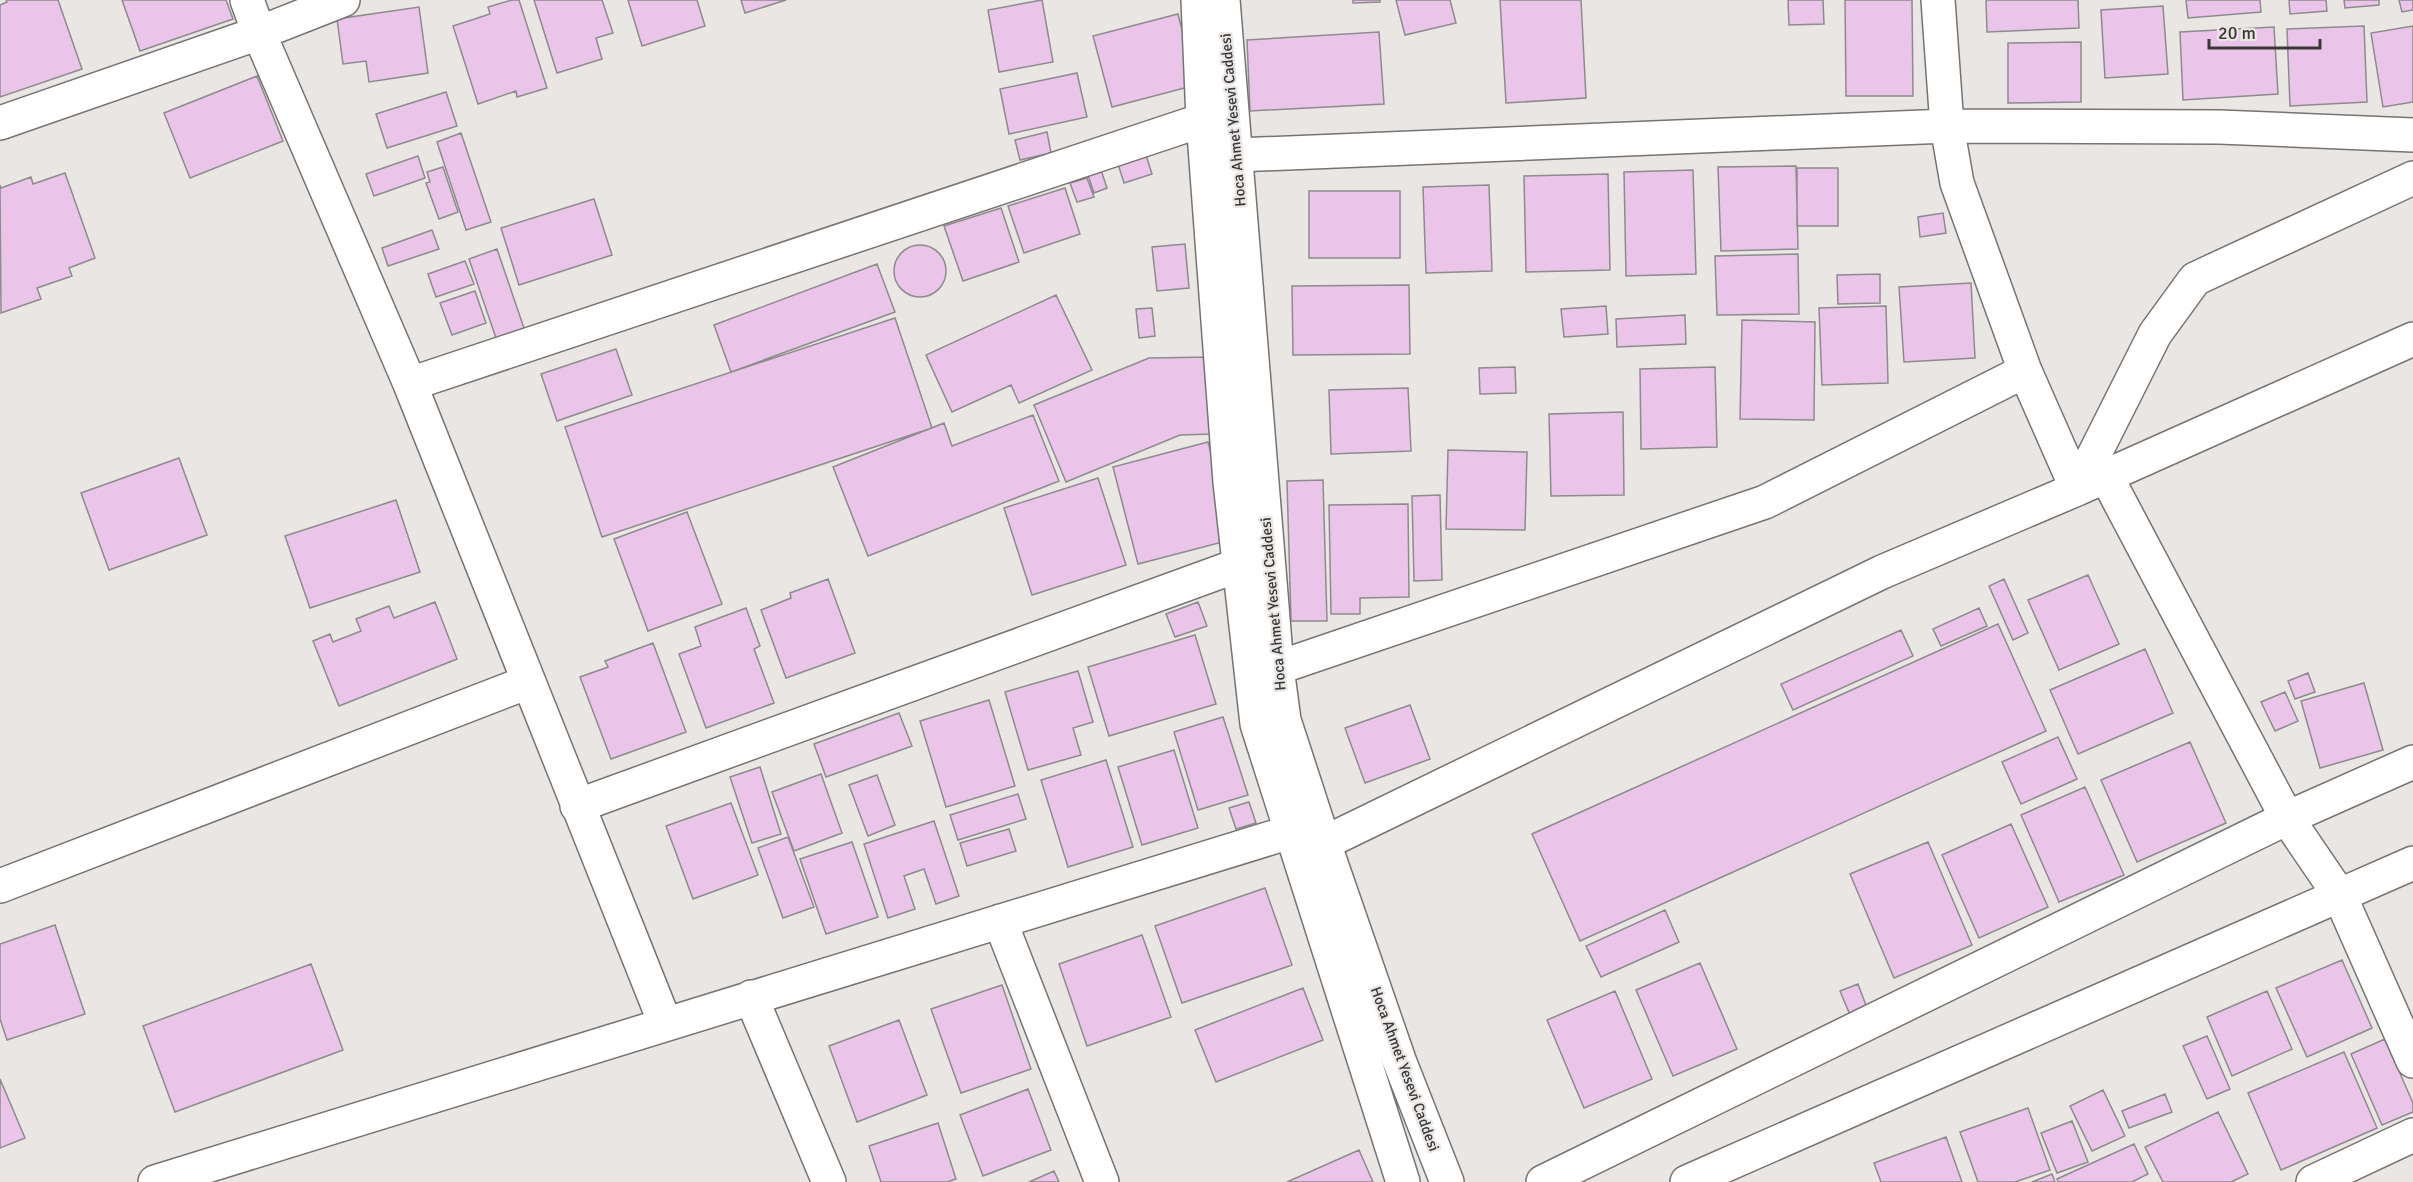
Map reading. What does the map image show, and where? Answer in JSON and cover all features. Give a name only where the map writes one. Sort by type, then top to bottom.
[{"type":"street","points":[[247,0],[259,33],[410,384],[576,806],[665,1023]]},
{"type":"street","points":[[0,123],[259,33],[343,0]]},
{"type":"street","name":"Hoca Ahmet Yesevi Caddesi","points":[[1198,0],[1203,120],[1230,482],[1257,724],[1403,1182]]},
{"type":"street","name":"Hoca Ahmet Yesevi Caddesi","points":[[1223,0],[1277,669],[1284,720],[1399,1060],[1447,1182]]},
{"type":"street","points":[[1938,0],[1947,126],[1957,183],[2025,371],[2077,489]]},
{"type":"street","points":[[410,384],[1203,120]]},
{"type":"street","points":[[1237,155],[1947,126],[2219,127],[2413,135]]},
{"type":"street","points":[[2077,489],[2155,334],[2195,279],[2413,178]]},
{"type":"street","points":[[1324,843],[1882,572],[2077,489],[2413,339]]},
{"type":"street","points":[[1277,669],[1765,502],[2025,371]]},
{"type":"street","points":[[2106,476],[2287,818],[2340,896],[2413,1061]]},
{"type":"street","points":[[576,806],[1239,565]]},
{"type":"street","points":[[0,886],[528,682]]},
{"type":"street","points":[[1543,1182],[2287,818],[2413,762]]},
{"type":"street","points":[[155,1182],[1290,832]]},
{"type":"street","points":[[1687,1182],[2413,863]]},
{"type":"street","points":[[1000,921],[1102,1182]]},
{"type":"street","points":[[751,997],[829,1182]]},
{"type":"street","points":[[2313,1182],[2413,1135]]},
{"type":"building","points":[[6,0],[58,0],[82,69],[0,97],[0,5],[7,2]]},
{"type":"building","points":[[122,0],[226,0],[233,19],[140,51]]},
{"type":"building","points":[[519,0],[547,88],[517,97],[516,91],[478,104],[453,26],[490,14],[488,7]]},
{"type":"building","points":[[534,0],[602,0],[613,33],[596,38],[602,59],[557,73]]},
{"type":"building","points":[[628,0],[697,0],[705,26],[642,46]]},
{"type":"building","points":[[741,0],[786,0],[745,13]]},
{"type":"building","points":[[1042,0],[1053,62],[999,72],[988,10]]},
{"type":"building","points":[[1353,0],[1380,0],[1380,2],[1353,3]]},
{"type":"building","points":[[1396,0],[1450,0],[1456,23],[1405,35]]},
{"type":"building","points":[[1500,0],[1581,0],[1586,98],[1506,103]]},
{"type":"building","points":[[1788,0],[1823,0],[1824,24],[1789,25]]},
{"type":"building","points":[[1845,0],[1912,0],[1913,96],[1846,96]]},
{"type":"building","points":[[1986,0],[2078,0],[2079,28],[1987,32]]},
{"type":"building","points":[[2186,0],[2260,0],[2261,12],[2188,18]]},
{"type":"building","points":[[2289,0],[2326,0],[2327,11],[2290,14]]},
{"type":"building","points":[[2344,0],[2379,0],[2379,5],[2345,8]]},
{"type":"building","points":[[2399,0],[2413,0],[2413,10],[2402,12]]},
{"type":"building","points":[[2163,6],[2168,74],[2105,78],[2101,10]]},
{"type":"building","points":[[419,7],[428,73],[369,82],[366,61],[343,64],[337,19]]},
{"type":"building","points":[[1178,14],[1196,85],[1112,107],[1093,36]]},
{"type":"building","points":[[2364,26],[2367,102],[2290,106],[2287,29]]},
{"type":"building","points":[[2413,26],[2413,102],[2383,107],[2371,33]]},
{"type":"building","points":[[2274,27],[2278,94],[2183,100],[2180,32]]},
{"type":"building","points":[[1379,32],[1384,104],[1250,111],[1247,40]]},
{"type":"building","points":[[2081,42],[2081,102],[2008,103],[2008,43]]},
{"type":"building","points":[[1077,73],[1087,117],[1009,134],[1000,89]]},
{"type":"building","points":[[257,76],[283,141],[190,178],[164,113]]},
{"type":"building","points":[[446,92],[457,126],[387,148],[376,114]]},
{"type":"building","points":[[1047,132],[1051,153],[1020,160],[1015,140]]},
{"type":"building","points":[[461,133],[491,222],[466,230],[437,142]]},
{"type":"building","points":[[1146,155],[1152,174],[1124,183],[1118,164]]},
{"type":"building","points":[[418,156],[425,178],[374,196],[366,174]]},
{"type":"building","points":[[1796,166],[1798,249],[1721,251],[1718,167]]},
{"type":"building","points":[[443,167],[458,212],[439,219],[426,183],[430,182],[427,172]]},
{"type":"building","points":[[1797,168],[1838,168],[1838,226],[1797,226]]},
{"type":"building","points":[[1101,170],[1107,188],[1094,193],[1088,175]]},
{"type":"building","points":[[1693,170],[1696,274],[1626,276],[1624,172]]},
{"type":"building","points":[[65,173],[95,258],[69,268],[72,276],[37,288],[41,299],[1,313],[0,185],[1,188],[31,177],[33,184]]},
{"type":"building","points":[[1608,174],[1610,270],[1526,272],[1524,176]]},
{"type":"building","points":[[1087,178],[1094,197],[1077,202],[1070,183]]},
{"type":"building","points":[[1489,185],[1492,271],[1426,273],[1423,187]]},
{"type":"building","points":[[1065,188],[1080,234],[1024,253],[1008,206]]},
{"type":"building","points":[[1309,191],[1400,191],[1400,258],[1309,258]]},
{"type":"building","points":[[594,199],[612,255],[519,285],[501,228]]},
{"type":"building","points":[[1001,208],[1019,262],[963,281],[944,226]]},
{"type":"building","points":[[1943,213],[1946,233],[1920,237],[1918,217]]},
{"type":"building","points":[[432,230],[439,249],[388,266],[382,248]]},
{"type":"building","points":[[1185,244],[1189,288],[1157,291],[1152,247]]},
{"type":"building","points":[[915,245],[925,245],[939,252],[946,271],[939,290],[925,297],[915,297],[905,293],[898,286],[894,276],[894,266],[898,256],[905,249]]},
{"type":"building","points":[[497,249],[525,331],[497,341],[469,259]]},
{"type":"building","points":[[1798,254],[1799,314],[1717,315],[1715,256]]},
{"type":"building","points":[[465,261],[474,284],[436,297],[428,274]]},
{"type":"building","points":[[877,264],[895,312],[731,372],[714,325]]},
{"type":"building","points":[[1880,274],[1880,303],[1838,304],[1837,275]]},
{"type":"building","points":[[1971,283],[1975,358],[1904,362],[1899,287]]},
{"type":"building","points":[[1409,285],[1410,354],[1293,355],[1292,286]]},
{"type":"building","points":[[475,291],[486,323],[452,335],[440,303]]},
{"type":"building","points":[[1056,295],[1092,370],[1019,403],[1011,385],[952,412],[926,355]]},
{"type":"building","points":[[1606,306],[1608,334],[1564,337],[1561,309]]},
{"type":"building","points":[[1886,306],[1888,383],[1822,385],[1819,308]]},
{"type":"building","points":[[1152,308],[1155,336],[1139,338],[1136,309]]},
{"type":"building","points":[[1685,315],[1686,344],[1617,347],[1616,319]]},
{"type":"building","points":[[895,318],[932,428],[602,537],[565,427]]},
{"type":"building","points":[[1742,320],[1815,322],[1814,420],[1740,419]]},
{"type":"building","points":[[616,349],[632,395],[557,421],[541,374]]},
{"type":"building","points":[[1210,357],[1212,434],[1180,435],[1066,482],[1034,405],[1149,358]]},
{"type":"building","points":[[1515,367],[1516,393],[1480,394],[1479,368]]},
{"type":"building","points":[[1715,367],[1717,447],[1641,449],[1640,369]]},
{"type":"building","points":[[1408,388],[1411,451],[1331,454],[1329,390]]},
{"type":"building","points":[[1623,412],[1624,495],[1551,496],[1549,414]]},
{"type":"building","points":[[1033,415],[1059,481],[868,556],[833,467],[944,423],[952,446]]},
{"type":"building","points":[[1208,442],[1234,539],[1138,564],[1113,467]]},
{"type":"building","points":[[1448,450],[1527,452],[1525,530],[1446,529]]},
{"type":"building","points":[[179,458],[207,535],[109,570],[81,493]]},
{"type":"building","points":[[1098,478],[1126,565],[1032,595],[1004,508]]},
{"type":"building","points":[[1323,480],[1327,621],[1291,621],[1287,481]]},
{"type":"building","points":[[1440,495],[1442,580],[1414,581],[1412,496]]},
{"type":"building","points":[[396,500],[420,572],[310,608],[285,536]]},
{"type":"building","points":[[1408,504],[1409,597],[1360,598],[1360,614],[1331,614],[1329,505]]},
{"type":"building","points":[[687,512],[722,604],[648,631],[614,539]]},
{"type":"building","points":[[2088,575],[2119,644],[2059,670],[2028,600]]},
{"type":"building","points":[[828,579],[855,653],[786,678],[761,610],[791,598],[790,593]]},
{"type":"building","points":[[2004,579],[2028,633],[2013,640],[1989,586]]},
{"type":"building","points":[[435,602],[457,659],[339,706],[313,641],[330,634],[333,642],[361,631],[356,619],[389,606],[394,618]]},
{"type":"building","points":[[1198,602],[1207,626],[1175,637],[1166,614]]},
{"type":"building","points":[[746,608],[760,646],[754,649],[774,703],[706,728],[679,654],[701,646],[695,627]]},
{"type":"building","points":[[1979,608],[1987,626],[1941,646],[1933,629]]},
{"type":"building","points":[[1998,624],[2046,731],[1580,941],[1532,834]]},
{"type":"building","points":[[1901,630],[1913,656],[1793,710],[1781,684]]},
{"type":"building","points":[[1195,635],[1216,704],[1109,736],[1088,667]]},
{"type":"building","points":[[653,643],[686,732],[611,759],[580,677],[608,667],[605,661]]},
{"type":"building","points":[[2145,649],[2173,713],[2078,754],[2050,690]]},
{"type":"building","points":[[1078,671],[1093,722],[1073,728],[1081,755],[1028,770],[1005,692]]},
{"type":"building","points":[[2308,673],[2315,692],[2295,699],[2288,681]]},
{"type":"building","points":[[2364,683],[2383,750],[2320,768],[2301,701]]},
{"type":"building","points":[[2285,692],[2298,721],[2275,731],[2261,702]]},
{"type":"building","points":[[989,700],[1015,786],[946,807],[920,721]]},
{"type":"building","points":[[1410,705],[1430,759],[1365,783],[1345,728]]},
{"type":"building","points":[[899,713],[912,746],[826,777],[814,744]]},
{"type":"building","points":[[1223,717],[1248,795],[1198,810],[1174,732]]},
{"type":"building","points":[[2058,737],[2077,779],[2021,804],[2002,762]]},
{"type":"building","points":[[2190,742],[2226,823],[2137,862],[2101,780]]},
{"type":"building","points":[[1174,750],[1198,828],[1142,845],[1118,767]]},
{"type":"building","points":[[1106,760],[1133,847],[1068,867],[1041,780]]},
{"type":"building","points":[[760,767],[781,834],[752,843],[730,777]]},
{"type":"building","points":[[821,774],[842,833],[794,851],[772,792]]},
{"type":"building","points":[[877,775],[895,825],[868,836],[849,785]]},
{"type":"building","points":[[2085,787],[2124,875],[2059,902],[2021,815]]},
{"type":"building","points":[[1018,794],[1026,819],[958,840],[950,815]]},
{"type":"building","points":[[1249,802],[1256,823],[1236,829],[1229,808]]},
{"type":"building","points":[[731,803],[758,875],[693,899],[666,826]]},
{"type":"building","points":[[934,821],[959,896],[936,904],[924,869],[904,876],[915,909],[888,918],[864,844]]},
{"type":"building","points":[[2011,824],[2048,907],[1979,938],[1942,855]]},
{"type":"building","points":[[1009,829],[1016,851],[967,866],[960,843]]},
{"type":"building","points":[[788,837],[814,907],[783,918],[758,848]]},
{"type":"building","points":[[852,842],[878,917],[826,934],[800,859]]},
{"type":"building","points":[[1928,842],[1972,945],[1894,978],[1850,874]]},
{"type":"building","points":[[1265,888],[1292,965],[1182,1003],[1155,926]]},
{"type":"building","points":[[1665,910],[1679,942],[1601,977],[1586,946]]},
{"type":"building","points":[[55,925],[85,1014],[7,1040],[0,1019],[0,944]]},
{"type":"building","points":[[1142,935],[1171,1017],[1087,1046],[1059,964]]},
{"type":"building","points":[[2342,960],[2372,1028],[2307,1057],[2276,988]]},
{"type":"building","points":[[1700,963],[1737,1049],[1673,1076],[1636,990]]},
{"type":"building","points":[[311,964],[343,1050],[175,1112],[143,1026]]},
{"type":"building","points":[[1858,984],[1867,1008],[1850,1015],[1840,991]]},
{"type":"building","points":[[1002,985],[1031,1069],[961,1093],[931,1009]]},
{"type":"building","points":[[1303,988],[1323,1040],[1216,1082],[1195,1030]]},
{"type":"building","points":[[1615,991],[1652,1079],[1584,1108],[1547,1020]]},
{"type":"building","points":[[2267,991],[2292,1049],[2232,1076],[2207,1017]]},
{"type":"building","points":[[899,1020],[927,1095],[857,1122],[829,1046]]},
{"type":"building","points":[[2207,1036],[2230,1089],[2207,1099],[2183,1046]]},
{"type":"building","points":[[2385,1039],[2413,1103],[2413,1112],[2382,1125],[2351,1054]]},
{"type":"building","points":[[2344,1052],[2377,1128],[2281,1170],[2248,1093]]},
{"type":"building","points":[[0,1079],[25,1138],[0,1148]]},
{"type":"building","points":[[1028,1089],[1051,1150],[983,1176],[960,1115]]},
{"type":"building","points":[[2103,1090],[2125,1136],[2092,1151],[2070,1106]]},
{"type":"building","points":[[2165,1094],[2172,1112],[2129,1128],[2122,1111]]},
{"type":"building","points":[[2028,1108],[2050,1170],[2015,1182],[1978,1182],[1960,1132]]},
{"type":"building","points":[[2218,1112],[2248,1174],[2231,1182],[2163,1182],[2145,1147]]},
{"type":"building","points":[[2072,1121],[2088,1162],[2057,1173],[2041,1133]]},
{"type":"building","points":[[938,1123],[956,1179],[947,1182],[881,1182],[869,1146]]},
{"type":"building","points":[[1946,1137],[1962,1182],[1881,1182],[1874,1163]]},
{"type":"building","points":[[2134,1144],[2148,1174],[2132,1182],[2058,1182],[2057,1179]]},
{"type":"building","points":[[1359,1150],[1373,1182],[1287,1182]]},
{"type":"building","points":[[1054,1171],[1059,1182],[1029,1182]]},
{"type":"building","points":[[2052,1174],[2055,1182],[2032,1182]]}]
